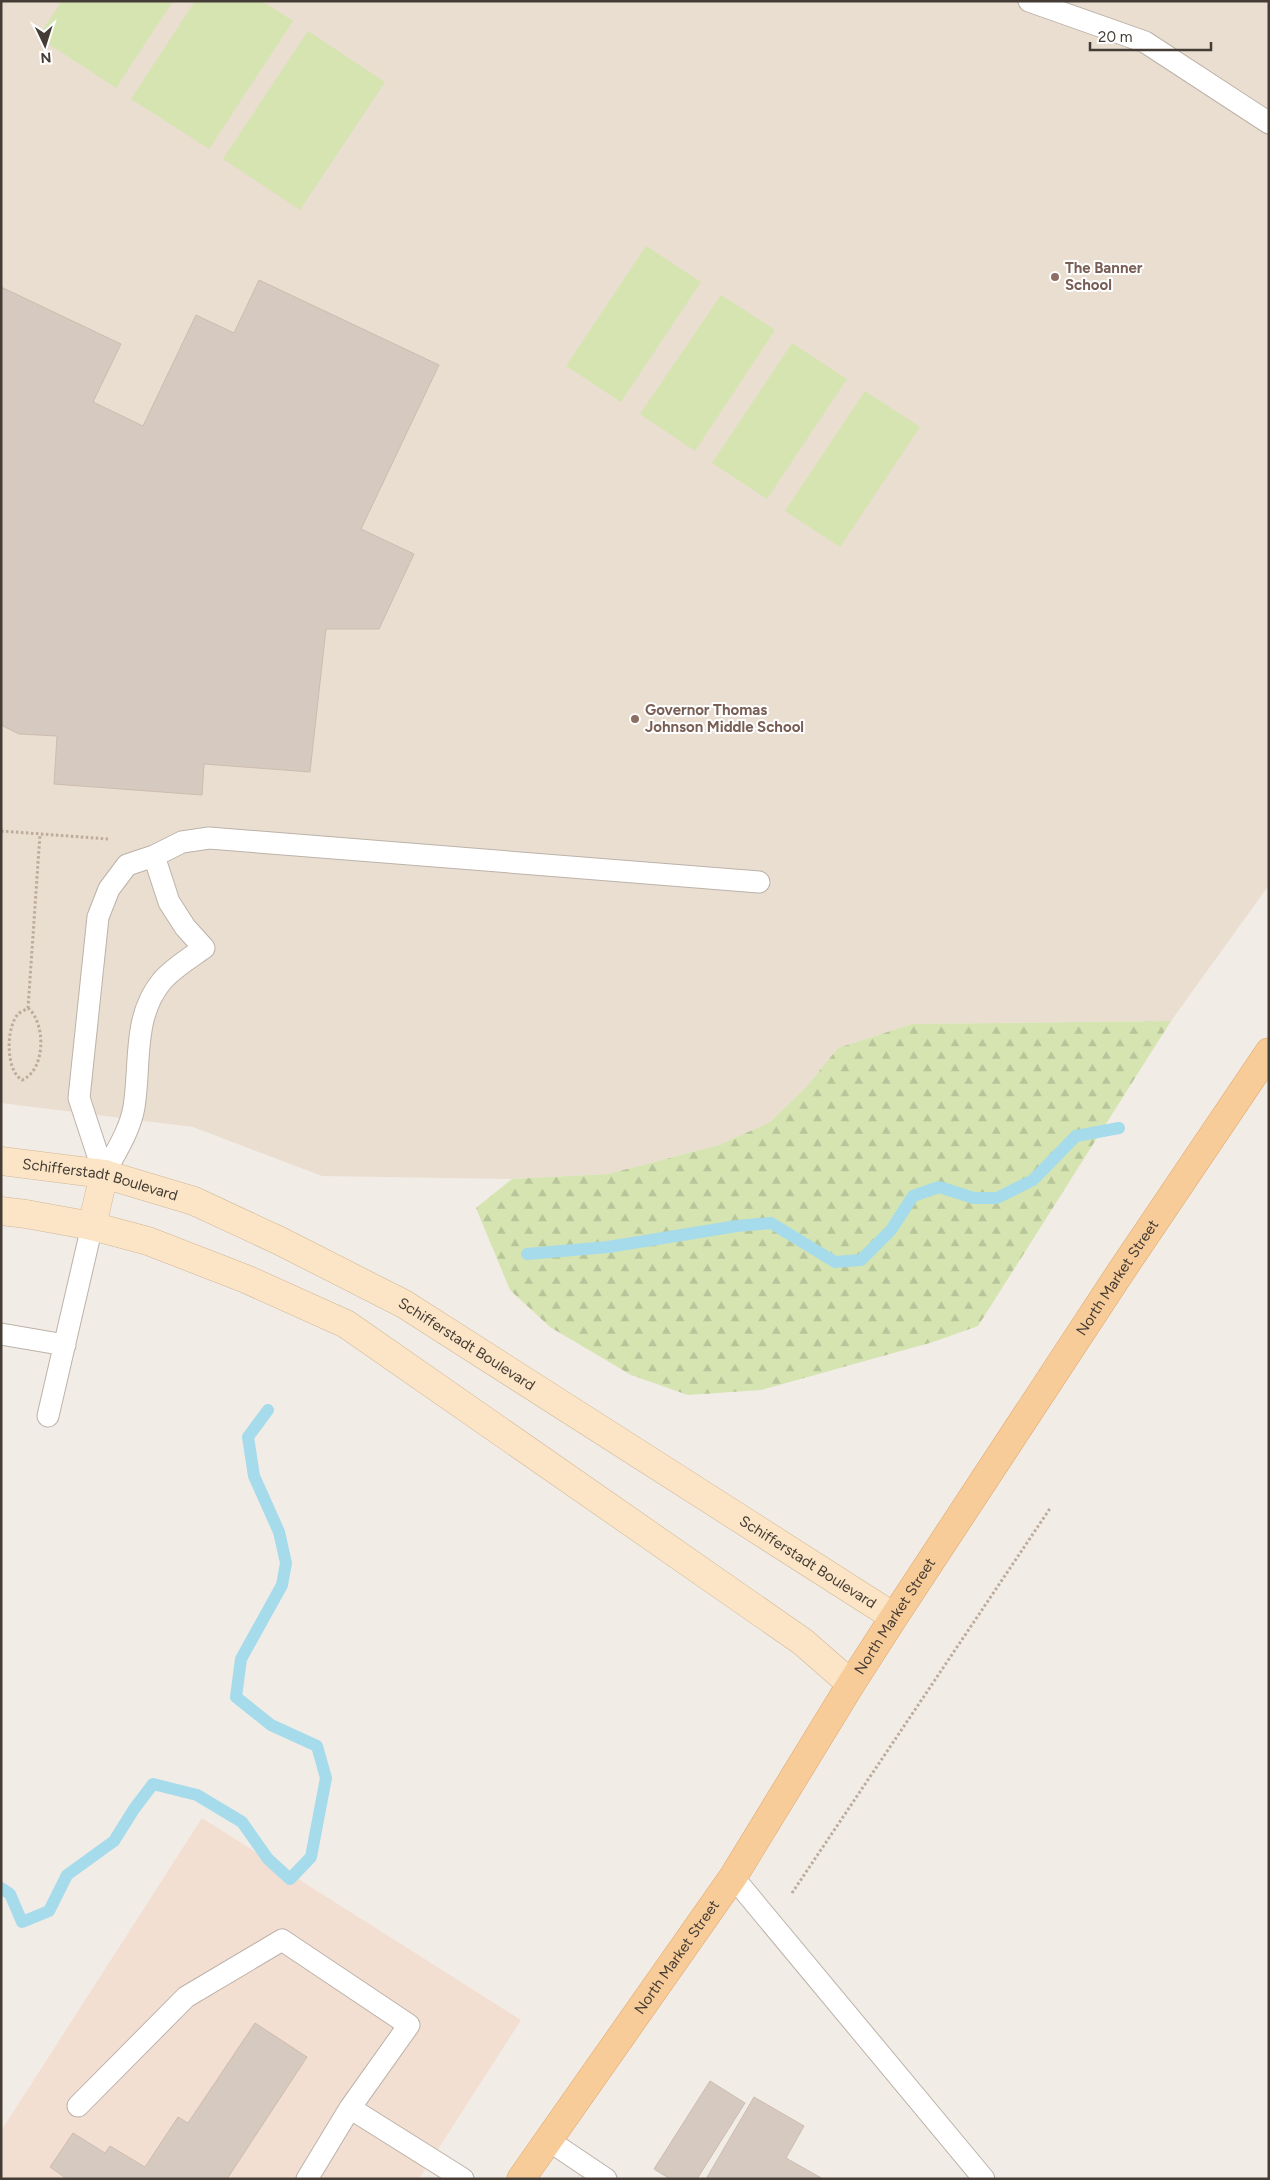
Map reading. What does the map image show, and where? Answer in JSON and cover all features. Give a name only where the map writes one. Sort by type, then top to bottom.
[{"type":"main road","name":"North Market Street","points":[[521,2179],[733,1877],[850,1684],[1120,1273],[1269,1052]]},
{"type":"main road","name":"Schifferstadt Boulevard","points":[[1,1161],[104,1174],[194,1201],[280,1241],[404,1304],[894,1617]]},
{"type":"main road","points":[[92,1226],[104,1174]]},
{"type":"main road","points":[[1,1212],[26,1214],[92,1226],[148,1242],[203,1261],[346,1324],[803,1642],[850,1684]]},
{"type":"lane","points":[[1029,1],[1145,42],[1269,123]]},
{"type":"lane","points":[[104,1174],[79,1098],[98,917],[109,889],[128,865],[154,856],[182,842],[209,838],[759,882]]},
{"type":"lane","points":[[104,1174],[122,1141],[134,1109],[141,1031],[147,1005],[162,981],[204,948],[185,927],[169,902],[154,856]]},
{"type":"lane","points":[[48,1416],[92,1226]]},
{"type":"lane","points":[[1,1334],[65,1345]]},
{"type":"lane","points":[[733,1877],[984,2179]]},
{"type":"lane","points":[[78,2106],[186,1997],[282,1940],[409,2025],[350,2108],[307,2179]]},
{"type":"lane","points":[[350,2108],[464,2179]]},
{"type":"lane","points":[[548,2140],[606,2179]]},
{"type":"path","points":[[1,831],[117,840]]},
{"type":"path","points":[[28,1008],[40,834]]},
{"type":"path","points":[[28,1008],[35,1014],[39,1024],[39,1053],[37,1065],[31,1076],[22,1080],[14,1072],[10,1037],[12,1025],[18,1014],[28,1008]]},
{"type":"path","points":[[792,1893],[1050,1507]]},
{"type":"shaded area","name":"Governor Thomas Johnson Middle School","points":[[1,1],[1269,1],[1269,885],[1171,1021],[912,1024],[838,1048],[807,1086],[770,1122],[719,1145],[608,1174],[512,1179],[322,1176],[193,1127],[1,1103]]},
{"type":"shaded area","points":[[202,1818],[521,2020],[419,2179],[1,2179],[1,2131]]},
{"type":"green space","points":[[62,1],[173,1],[116,88],[38,37]]},
{"type":"green space","points":[[195,1],[262,1],[293,21],[209,149],[131,99]]},
{"type":"green space","points":[[308,31],[385,82],[300,210],[223,159]]},
{"type":"green space","points":[[646,246],[701,282],[621,402],[566,366]]},
{"type":"green space","points":[[721,295],[775,330],[695,451],[640,414]]},
{"type":"green space","points":[[792,343],[847,379],[767,499],[712,463]]},
{"type":"green space","points":[[865,391],[920,427],[840,547],[785,511]]},
{"type":"green space","points":[[1171,1021],[978,1326],[933,1342],[761,1390],[688,1395],[631,1375],[550,1327],[510,1290],[476,1208],[512,1179],[608,1174],[719,1145],[770,1122],[807,1086],[838,1048],[912,1024]]},
{"type":"building","points":[[259,280],[439,365],[361,529],[414,554],[379,629],[326,629],[310,772],[204,764],[202,795],[54,784],[57,736],[19,734],[1,725],[1,287],[121,344],[93,402],[143,426],[196,315],[234,333]]},
{"type":"building","points":[[255,2023],[307,2057],[227,2179],[67,2179],[50,2167],[73,2133],[105,2153],[110,2146],[145,2167],[178,2117],[188,2123]]},
{"type":"building","points":[[710,2081],[745,2103],[697,2179],[670,2179],[654,2169]]},
{"type":"building","points":[[754,2097],[804,2126],[786,2158],[823,2179],[706,2179]]},
{"type":"waterway","points":[[527,1254],[608,1247],[737,1226],[771,1223],[835,1262],[861,1260],[891,1230],[913,1196],[939,1187],[974,1198],[997,1198],[1033,1180],[1076,1136],[1119,1128]]},
{"type":"waterway","points":[[1,1888],[10,1894],[22,1922],[49,1911],[67,1875],[114,1841],[134,1809],[153,1784],[197,1795],[242,1822],[268,1859],[290,1879],[311,1857],[326,1778],[317,1746],[271,1725],[236,1697],[241,1659],[282,1585],[286,1563],[279,1532],[254,1476],[248,1437],[268,1410]]},
{"type":"place","name":"The Banner School","points":[[1055,277]]},
{"type":"place","name":"Governor Thomas Johnson Middle School","points":[[635,719]]}]
